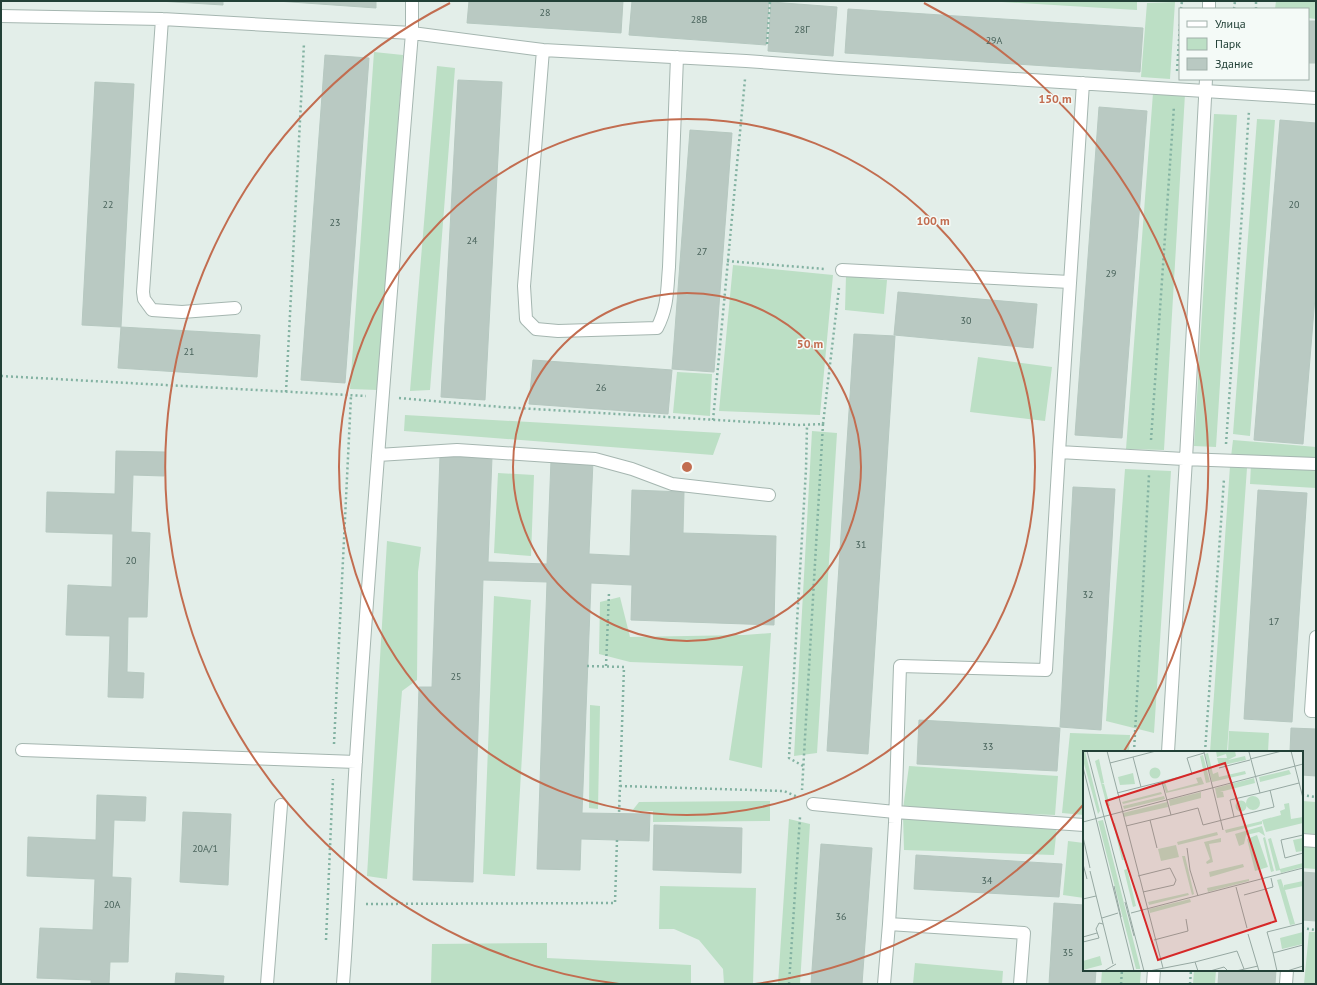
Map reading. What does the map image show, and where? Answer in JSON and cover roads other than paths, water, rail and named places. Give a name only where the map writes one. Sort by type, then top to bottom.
[{"type":"street","points":[[343,984],[349,904],[356,762],[382,397],[412,33],[412,1]]},
{"type":"street","points":[[1,16],[162,18],[412,33],[543,50],[766,62],[1176,89],[1205,85],[1250,94],[1316,98]]},
{"type":"street","points":[[162,18],[144,299],[152,310],[182,312],[236,308]]},
{"type":"street","points":[[543,50],[524,286],[524,307],[526,319],[536,328],[558,331],[657,328],[663,316],[667,295],[676,57]]},
{"type":"street","points":[[884,984],[895,812],[900,666],[1046,670],[1083,83]]},
{"type":"street","points":[[1168,751],[1186,459],[1205,85]]},
{"type":"street","points":[[842,270],[1070,282]]},
{"type":"street","points":[[378,455],[457,450],[595,459],[632,469],[672,484],[769,495]]},
{"type":"street","points":[[1059,452],[1316,464]]},
{"type":"street","points":[[1316,637],[1311,710],[1316,711]]},
{"type":"street","points":[[22,750],[356,762]]},
{"type":"street","points":[[813,804],[895,812],[1083,825]]},
{"type":"street","points":[[267,984],[281,805]]},
{"type":"street","points":[[1303,840],[1316,841]]},
{"type":"street","points":[[889,924],[1024,933],[1020,984]]},
{"type":"street","points":[[1153,984],[1154,971]]},
{"type":"street","points":[[1286,984],[1287,971]]}]
